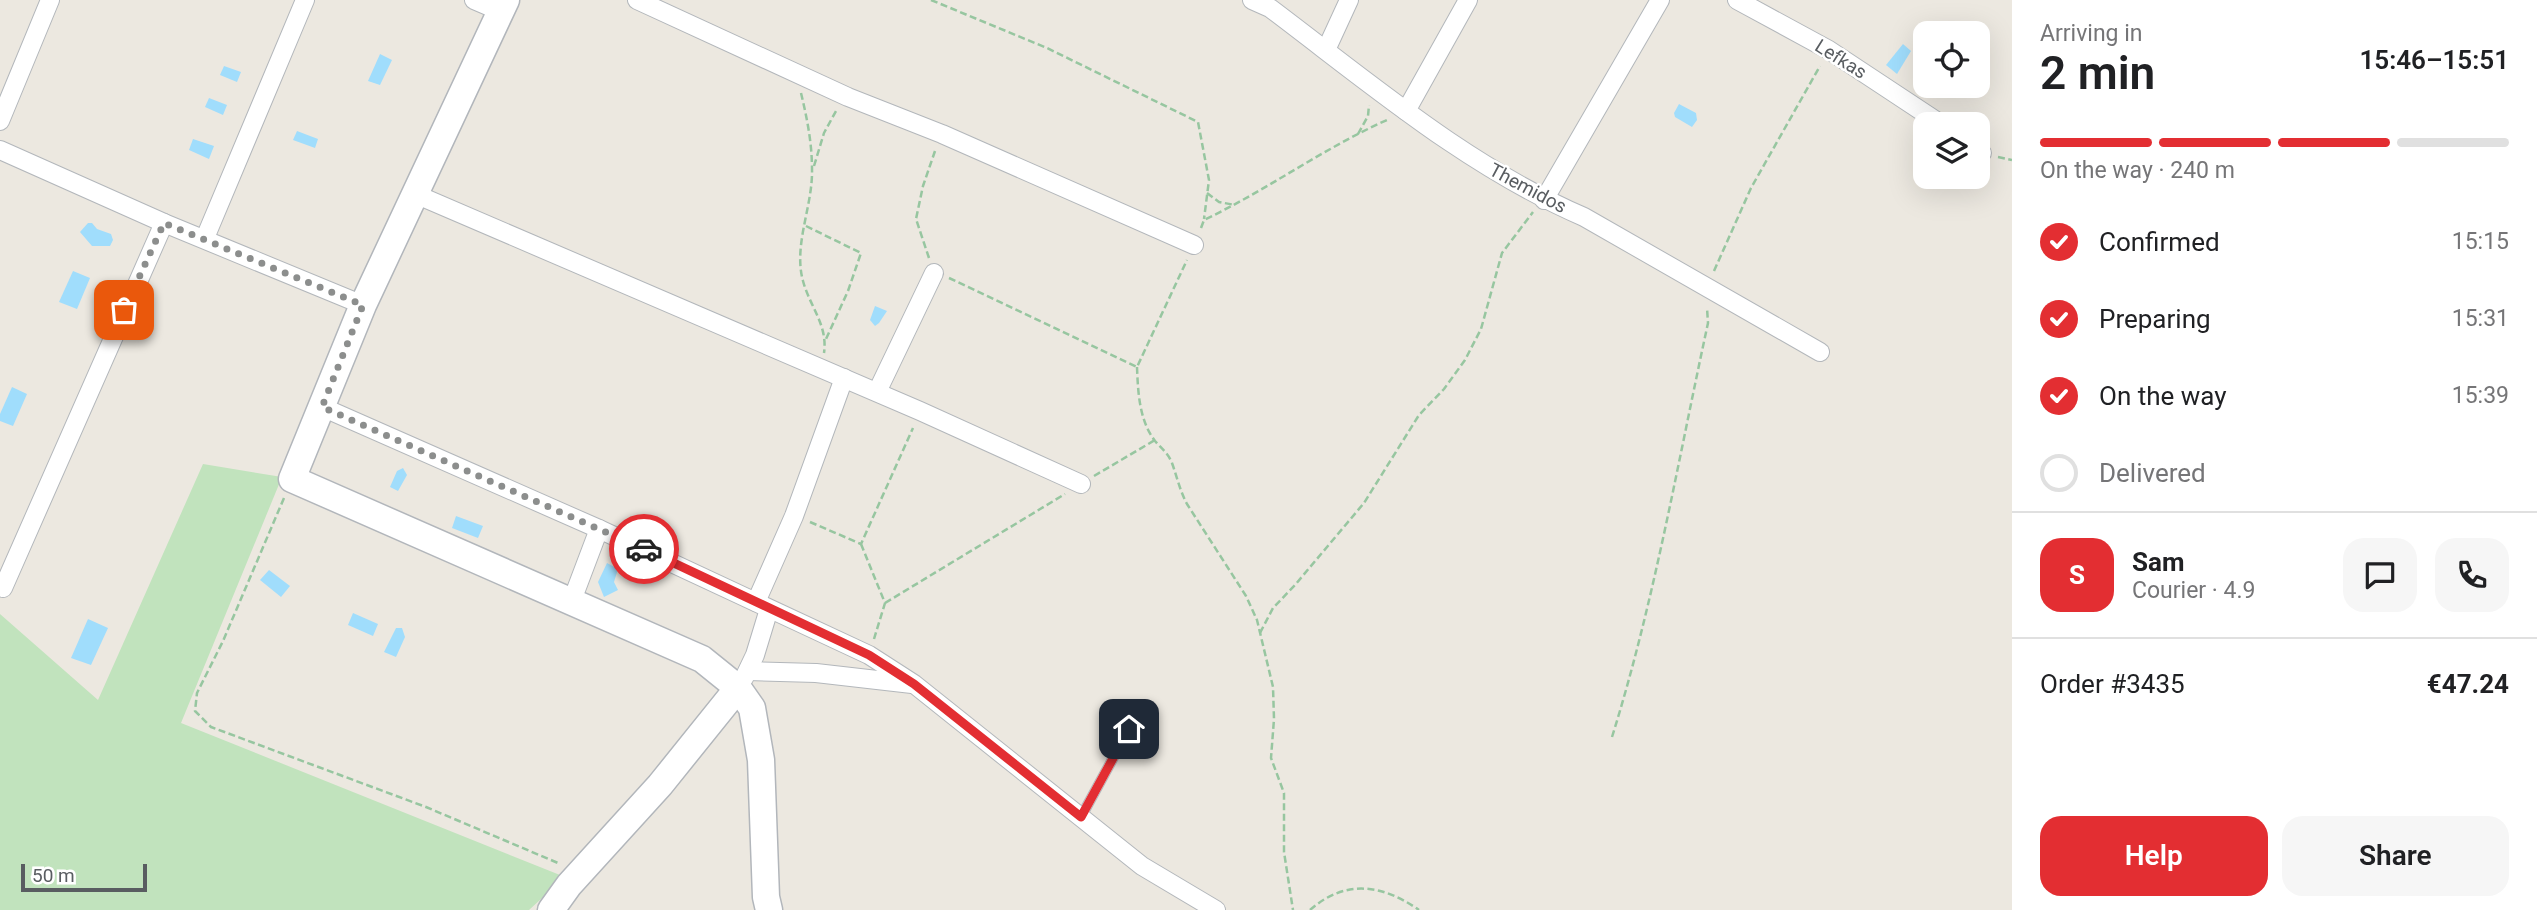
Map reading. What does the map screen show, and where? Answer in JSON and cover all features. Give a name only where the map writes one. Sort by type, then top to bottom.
[{"type":"street","points":[[0,121],[50,0]]},
{"type":"street","points":[[205,238],[305,0]]},
{"type":"street","points":[[474,0],[504,6],[363,305],[292,479],[743,680],[816,673],[914,684]]},
{"type":"street","points":[[637,0],[848,97],[942,134],[1194,245]]},
{"type":"street","name":"Themidos","points":[[1252,0],[1270,8],[1468,155],[1544,200],[1584,217],[1820,352]]},
{"type":"street","points":[[1326,50],[1349,0]]},
{"type":"street","points":[[1406,111],[1468,0]]},
{"type":"street","points":[[1544,200],[1660,0]]},
{"type":"street","name":"Lefkas","points":[[1737,0],[1829,50],[1923,112]]},
{"type":"street","points":[[0,150],[164,223],[363,305]]},
{"type":"street","points":[[415,194],[877,392],[1081,484]]},
{"type":"street","points":[[3,588],[164,223]]},
{"type":"street","points":[[877,392],[934,273]]},
{"type":"street","points":[[551,910],[569,884],[660,785],[743,680],[763,606],[844,378]]},
{"type":"street","points":[[322,407],[599,529],[869,655],[914,684],[1142,866],[1216,910]]},
{"type":"street","points":[[571,603],[599,529]]},
{"type":"street","points":[[743,680],[752,708],[761,760],[766,897],[769,910]]},
{"type":"lane","points":[[1081,817],[1141,707]]},
{"type":"path","points":[[931,0],[1046,48],[1198,122],[1209,180],[1204,220],[1137,367],[1141,410],[1155,440],[1171,462],[1179,489],[1187,504],[1246,596],[1260,633],[1273,687],[1272,758],[1284,793],[1284,852],[1293,910]]},
{"type":"path","points":[[1612,737],[1626,694],[1708,323],[1706,288],[1751,188],[1829,50]]},
{"type":"path","points":[[796,73],[807,119],[813,169]]},
{"type":"path","points":[[1358,134],[1367,116],[1370,100],[1364,79]]},
{"type":"path","points":[[826,339],[819,315],[804,283],[799,260],[813,169],[824,133],[838,108],[848,97]]},
{"type":"path","points":[[1204,220],[1358,134],[1406,111]]},
{"type":"path","points":[[942,134],[923,186],[916,219],[934,273],[968,285],[1137,367]]},
{"type":"path","points":[[1207,193],[1219,202],[1235,205]]},
{"type":"path","points":[[1260,633],[1273,607],[1303,576],[1364,503],[1419,415],[1444,389],[1465,360],[1481,329],[1502,253],[1512,236],[1544,200]]},
{"type":"path","points":[[806,226],[861,253],[848,291],[826,339],[821,369]]},
{"type":"path","points":[[861,544],[920,411]]},
{"type":"path","points":[[885,603],[1155,440]]},
{"type":"path","points":[[292,479],[197,693],[195,711],[211,727],[426,807],[581,873]]},
{"type":"path","points":[[794,516],[861,544],[885,603],[869,655]]},
{"type":"path","points":[[1310,910],[1334,892],[1356,888],[1381,890],[1419,910]]},
{"type":"green space","points":[[203,464],[282,477],[181,723],[565,877],[529,910],[0,910],[0,614],[98,700]]},
{"type":"water","points":[[1903,44],[1911,51],[1897,74],[1886,65]]},
{"type":"water","points":[[380,54],[392,60],[380,85],[368,81]]},
{"type":"water","points":[[224,66],[241,72],[237,82],[220,75]]},
{"type":"water","points":[[209,98],[227,105],[223,115],[205,107]]},
{"type":"water","points":[[1679,104],[1696,113],[1697,120],[1692,127],[1675,117],[1674,113]]},
{"type":"water","points":[[297,131],[318,139],[315,148],[293,140]]},
{"type":"water","points":[[193,139],[214,146],[209,159],[189,150]]},
{"type":"water","points":[[88,223],[111,234],[113,240],[110,246],[92,246],[80,232]]},
{"type":"water","points":[[73,271],[90,278],[77,309],[59,302]]},
{"type":"water","points":[[875,306],[887,311],[875,326],[870,320]]},
{"type":"water","points":[[12,387],[27,394],[13,426],[0,421],[0,414]]},
{"type":"water","points":[[403,468],[407,475],[398,491],[390,487],[397,471]]},
{"type":"water","points":[[456,516],[483,526],[478,538],[452,528]]},
{"type":"water","points":[[607,563],[618,569],[614,582],[618,590],[604,597],[598,582]]},
{"type":"water","points":[[269,570],[290,586],[281,597],[260,580]]},
{"type":"water","points":[[353,613],[378,624],[373,636],[348,625]]},
{"type":"water","points":[[88,619],[108,628],[91,665],[71,658]]},
{"type":"water","points":[[396,628],[402,628],[405,637],[396,657],[384,652]]},
{"type":"way so far","points":[[124,310],[164,223],[363,305],[322,407],[644,549]]},
{"type":"route","points":[[644,549],[869,655],[914,684],[1081,817],[1129,729]]}]
